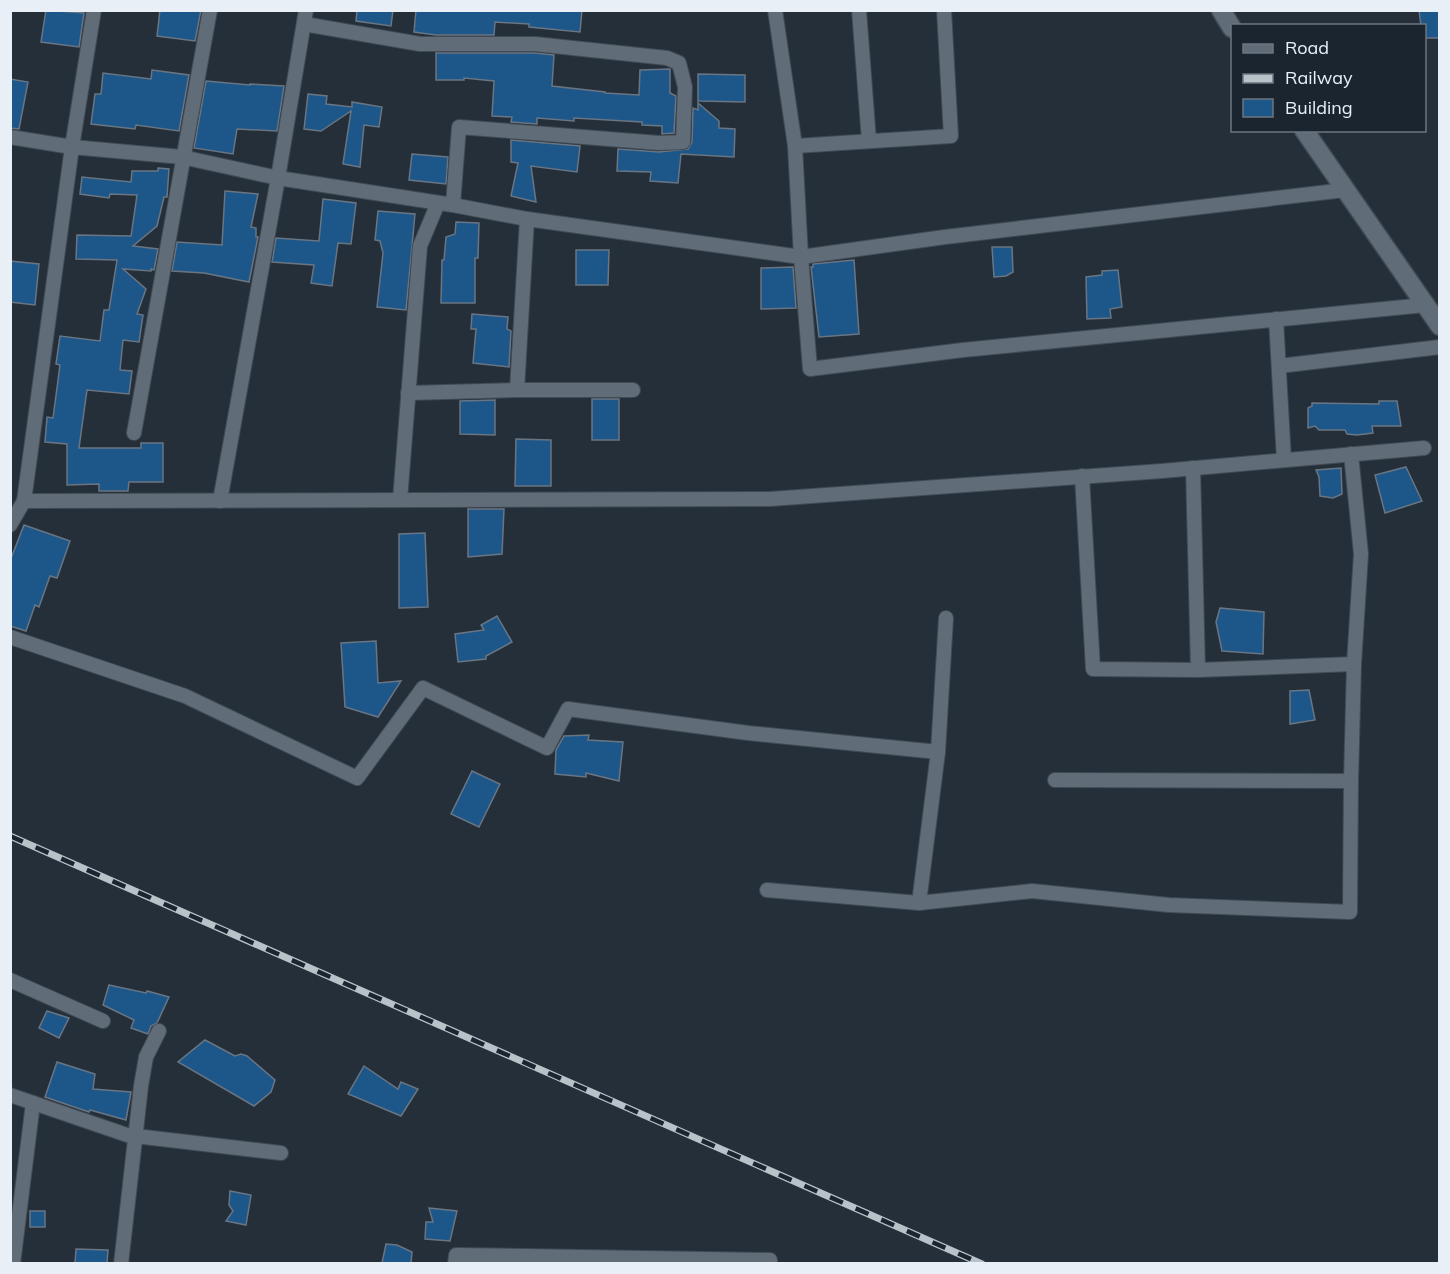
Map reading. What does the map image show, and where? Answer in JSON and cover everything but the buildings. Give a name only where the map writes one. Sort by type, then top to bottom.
[{"type":"street","points":[[10,525],[24,501],[72,147],[94,10]]},
{"type":"street","points":[[134,433],[210,10]]},
{"type":"street","points":[[775,10],[795,146],[810,369],[963,350],[1425,305]]},
{"type":"street","points":[[859,10],[869,141]]},
{"type":"street","points":[[795,146],[951,136],[944,10]]},
{"type":"street","points":[[1221,10],[1231,25]]},
{"type":"street","points":[[220,501],[305,17],[420,44],[535,44],[667,58],[679,63],[685,87],[683,142],[659,143],[459,127],[453,205]]},
{"type":"street","points":[[1305,132],[1440,326]]},
{"type":"street","points":[[10,138],[72,147],[182,157],[278,178],[453,205],[526,219],[801,257],[945,237],[1345,190]]},
{"type":"street","points":[[400,500],[420,246],[438,203]]},
{"type":"street","points":[[517,390],[526,219]]},
{"type":"street","points":[[1276,319],[1284,460]]},
{"type":"street","points":[[1279,366],[1440,347]]},
{"type":"street","points":[[408,393],[633,390]]},
{"type":"street","points":[[24,501],[770,499],[1193,468],[1424,448]]},
{"type":"street","points":[[767,890],[919,903],[1032,891],[1169,905],[1350,912],[1354,663],[1361,554],[1351,454]]},
{"type":"street","points":[[1193,468],[1198,670]]},
{"type":"street","points":[[1083,476],[1093,669],[1198,670],[1354,663]]},
{"type":"street","points":[[919,903],[938,752],[946,618]]},
{"type":"street","points":[[10,637],[185,696],[357,778],[423,688],[547,748],[568,709],[748,733],[938,752]]},
{"type":"street","points":[[1055,780],[1351,781]]},
{"type":"street","points":[[10,980],[103,1021]]},
{"type":"street","points":[[121,1263],[146,1057],[159,1031]]},
{"type":"street","points":[[10,1095],[135,1136],[281,1153]]},
{"type":"street","points":[[13,1263],[15,1218],[33,1103]]},
{"type":"street","points":[[455,1263],[456,1255],[563,1260],[770,1260],[770,1263]]},
{"type":"railway","points":[[10,836],[982,1264]]}]
